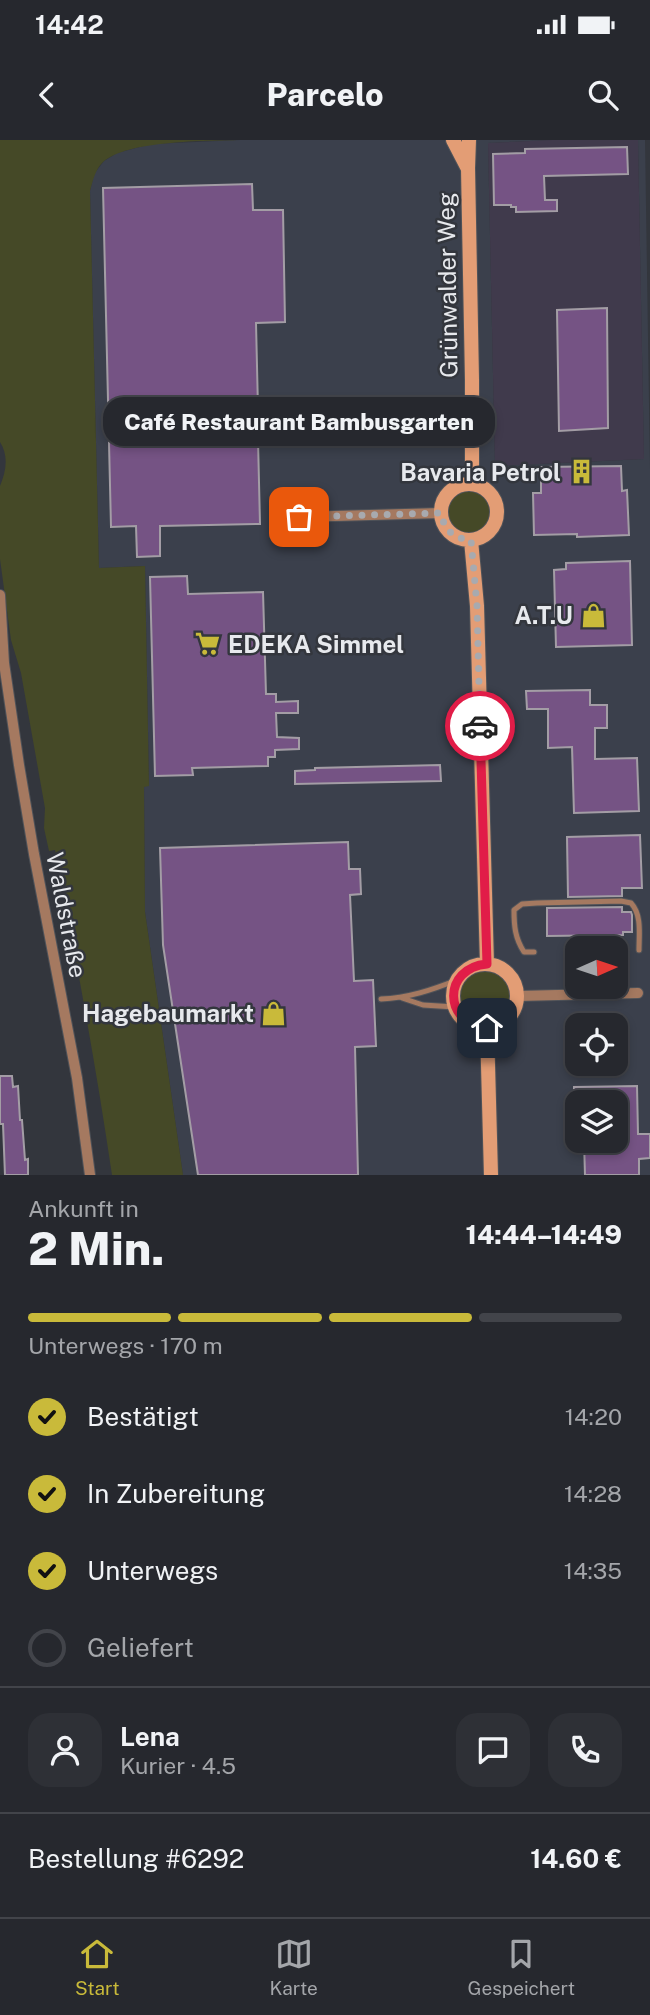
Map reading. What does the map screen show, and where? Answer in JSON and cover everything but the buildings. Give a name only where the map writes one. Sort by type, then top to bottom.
[{"type":"main road","name":"Grünwalder Weg","points":[[453,140],[468,168]]},
{"type":"main road","name":"Grünwalder Weg","points":[[469,140],[472,484]]},
{"type":"main road","points":[[472,484],[481,486],[488,492],[494,499],[497,511],[495,522],[489,531],[481,537],[462,540],[447,530],[441,513],[442,503],[453,489],[472,484]]},
{"type":"main road","points":[[471,540],[477,606],[487,964]]},
{"type":"main road","points":[[487,964],[505,970],[512,977],[516,986],[517,1003],[504,1023],[487,1028],[468,1023],[460,1016],[453,998],[457,980],[470,968],[487,964]]},
{"type":"main road","points":[[487,1028],[491,1175]]},
{"type":"street","points":[[299,517],[441,513]]},
{"type":"street","name":"Waldstraße","points":[[0,596],[4,663],[24,796],[74,1065],[90,1175]]},
{"type":"street","name":"Waldstraße","points":[[0,648],[4,663]]},
{"type":"street","points":[[517,996],[638,993]]},
{"type":"lane","points":[[534,953],[524,952],[516,940],[514,910],[522,904],[537,902],[631,903],[637,909],[639,919],[639,950]]},
{"type":"lane","points":[[381,999],[402,998],[457,980]]},
{"type":"lane","points":[[402,998],[423,1005],[455,1007]]},
{"type":"shaded area","points":[[240,140],[552,140],[488,143],[495,466],[644,459],[638,140],[645,140],[650,469],[650,1175],[183,1175],[145,912],[144,786],[149,786],[145,566],[99,568],[90,191],[94,174],[104,161],[117,153],[151,144]]},
{"type":"shaded area","points":[[638,140],[644,459],[495,466],[488,143]]},
{"type":"green space","points":[[0,140],[240,140],[168,143],[130,149],[103,162],[96,172],[90,191],[99,568],[145,566],[149,786],[144,787],[145,912],[183,1175],[112,1175],[55,850],[49,851],[44,828],[45,808],[21,673],[11,640],[0,559],[0,486],[6,464],[0,442]]},
{"type":"green space","points":[[469,490],[484,497],[491,512],[484,527],[469,534],[454,527],[447,512],[454,497]]},
{"type":"green space","points":[[486,971],[496,973],[504,979],[510,987],[510,1007],[504,1015],[496,1021],[486,1023],[476,1021],[468,1015],[462,1007],[460,997],[462,987],[468,979],[476,973]]},
{"type":"way so far","points":[[299,517],[441,513],[447,530],[462,540],[471,540],[477,606],[480,726]]},
{"type":"place","name":"Bavaria Petrol","points":[[581,472]]},
{"type":"place","name":"Café Restaurant Bambusgarten","points":[[299,517]]},
{"type":"place","name":"A.T.U","points":[[593,615]]},
{"type":"place","name":"EDEKA Simmel","points":[[208,644]]},
{"type":"place","name":"Hagebaumarkt","points":[[274,1013]]},
{"type":"route","points":[[480,726],[487,964],[470,968],[463,974],[457,980],[453,998],[460,1016],[468,1023],[487,1028]]}]
